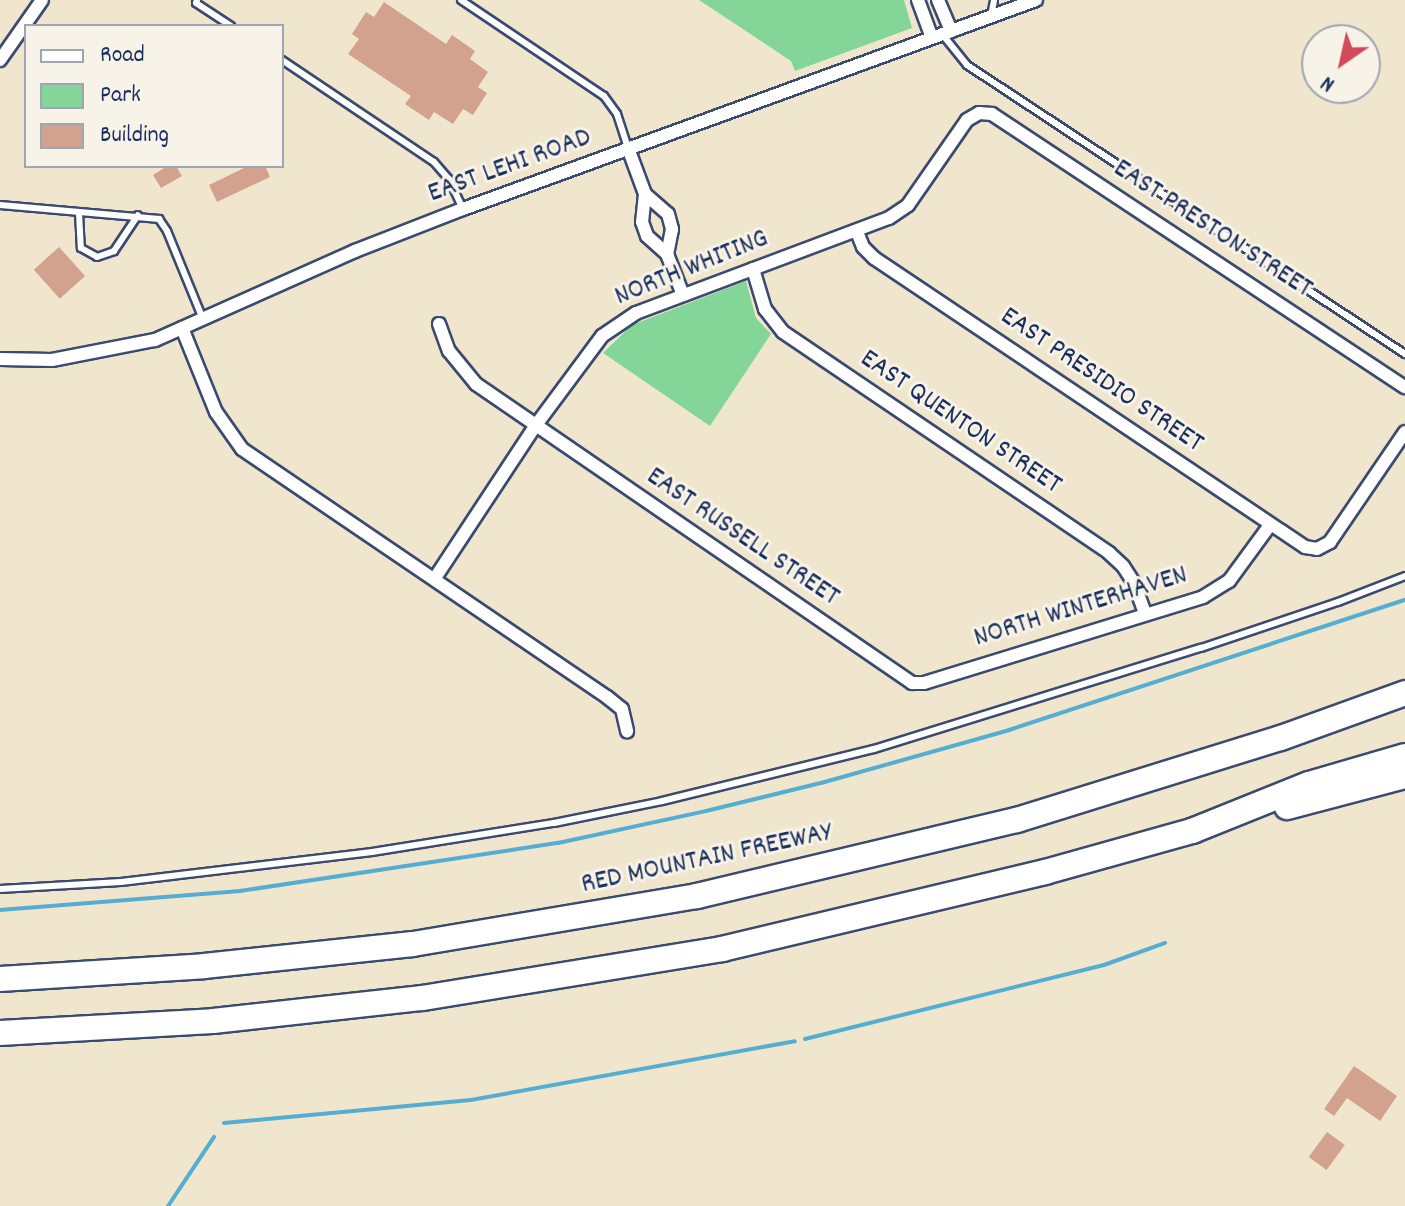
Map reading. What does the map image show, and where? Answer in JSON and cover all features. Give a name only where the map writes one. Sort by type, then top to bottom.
[{"type":"highway","name":"RED MOUNTAIN FREEWAY","points":[[0,979],[204,966],[413,944],[697,896],[1017,820],[1281,738],[1405,693]]},
{"type":"highway","points":[[1192,831],[1309,784],[1405,756]]},
{"type":"highway","points":[[0,1033],[213,1021],[423,998],[592,973],[753,942],[1045,872],[1405,776]]},
{"type":"street","points":[[25,24],[42,0]]},
{"type":"street","points":[[918,0],[942,34]]},
{"type":"street","points":[[938,0],[942,34]]},
{"type":"street","name":"EAST LEHI ROAD","points":[[0,359],[52,360],[155,340],[355,251],[463,209],[1036,0]]},
{"type":"street","points":[[0,60],[24,26]]},
{"type":"street","name":"NORTH WHITING","points":[[435,578],[536,425],[602,336],[636,313],[889,218],[908,205],[967,120],[979,113],[992,114]]},
{"type":"street","name":"EAST PRESTON STREET","points":[[992,114],[1405,387]]},
{"type":"street","points":[[628,148],[645,194],[642,222],[647,236],[667,254],[683,295]]},
{"type":"street","points":[[645,194],[668,214],[672,229],[667,254]]},
{"type":"street","name":"EAST PRESIDIO STREET","points":[[857,232],[863,247],[874,258],[1305,547],[1317,549],[1330,542],[1405,432]]},
{"type":"street","name":"EAST QUENTON STREET","points":[[753,269],[765,309],[783,332],[1109,553],[1123,566],[1134,583],[1145,614]]},
{"type":"street","name":"EAST RUSSELL STREET","points":[[439,324],[449,351],[464,373],[912,683],[924,683]]},
{"type":"street","points":[[182,328],[216,412],[242,449],[607,697],[622,709],[627,731]]},
{"type":"street","name":"NORTH WINTERHAVEN","points":[[924,683],[1203,597],[1229,581],[1270,525]]},
{"type":"lane","points":[[197,0],[196,3],[228,24]]},
{"type":"lane","points":[[461,0],[604,96],[617,114],[628,148]]},
{"type":"lane","points":[[991,16],[994,0]]},
{"type":"lane","points":[[942,34],[967,65],[1405,354]]},
{"type":"lane","points":[[284,61],[434,162],[449,179],[463,209]]},
{"type":"lane","points":[[0,205],[159,219],[167,231],[203,319]]},
{"type":"lane","points":[[79,213],[81,248],[97,257],[114,251],[138,215]]},
{"type":"lane","points":[[0,889],[121,882],[372,852],[554,823],[648,804],[809,767],[902,740],[1201,648],[1405,576]]},
{"type":"green space","points":[[699,0],[904,0],[912,28],[795,71],[791,61]]},
{"type":"green space","points":[[746,281],[756,318],[771,334],[710,426],[603,353],[632,325]]},
{"type":"building","points":[[384,2],[446,44],[452,35],[475,51],[470,59],[488,72],[478,87],[487,93],[473,115],[463,109],[453,124],[434,112],[429,120],[405,104],[411,96],[348,54],[359,39],[352,34],[366,12],[374,17]]},
{"type":"building","points":[[164,168],[177,168],[182,176],[161,188],[153,175]]},
{"type":"building","points":[[244,168],[266,168],[270,177],[217,202],[209,185]]},
{"type":"building","points":[[59,247],[85,276],[60,299],[34,270]]},
{"type":"building","points":[[1354,1066],[1397,1096],[1380,1121],[1347,1098],[1334,1116],[1324,1109]]},
{"type":"building","points":[[1327,1132],[1345,1145],[1327,1170],[1309,1157]]},
{"type":"waterway","points":[[0,910],[240,891],[558,843],[706,811],[821,783],[1009,730],[1405,600]]},
{"type":"waterway","points":[[805,1039],[1104,965],[1165,943]]},
{"type":"waterway","points":[[224,1123],[471,1100],[795,1041]]},
{"type":"waterway","points":[[168,1206],[214,1137]]}]
